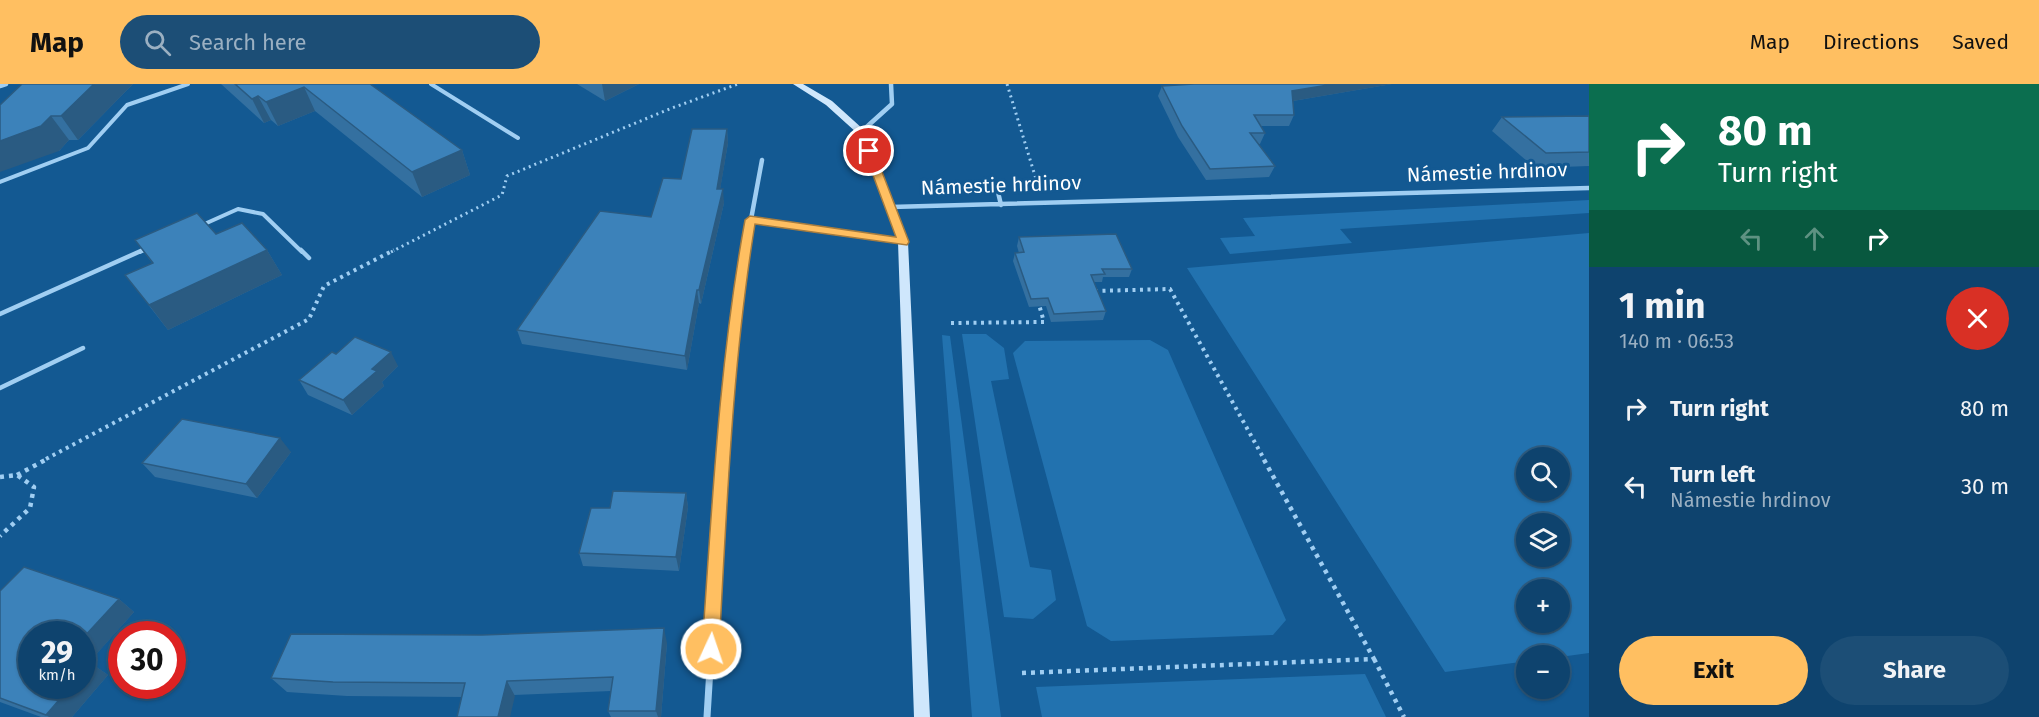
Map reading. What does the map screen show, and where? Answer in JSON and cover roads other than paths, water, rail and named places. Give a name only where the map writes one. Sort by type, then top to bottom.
[{"type":"main road","points":[[801,84],[829,103],[861,132],[903,242],[922,717]]},
{"type":"street","points":[[0,86],[6,84]]},
{"type":"street","points":[[861,132],[892,104],[891,84]]},
{"type":"street","points":[[707,717],[722,468],[740,277],[762,160]]},
{"type":"street","name":"Námestie hrdinov","points":[[891,207],[1589,188]]},
{"type":"street","points":[[998,192],[1001,205]]},
{"type":"lane","points":[[0,183],[88,148],[128,105],[188,84]]},
{"type":"lane","points":[[431,84],[518,138]]},
{"type":"lane","points":[[195,228],[238,209],[263,213],[309,258]]},
{"type":"lane","points":[[750,220],[903,242]]},
{"type":"lane","points":[[0,314],[152,247]]},
{"type":"lane","points":[[0,388],[83,348]]}]
